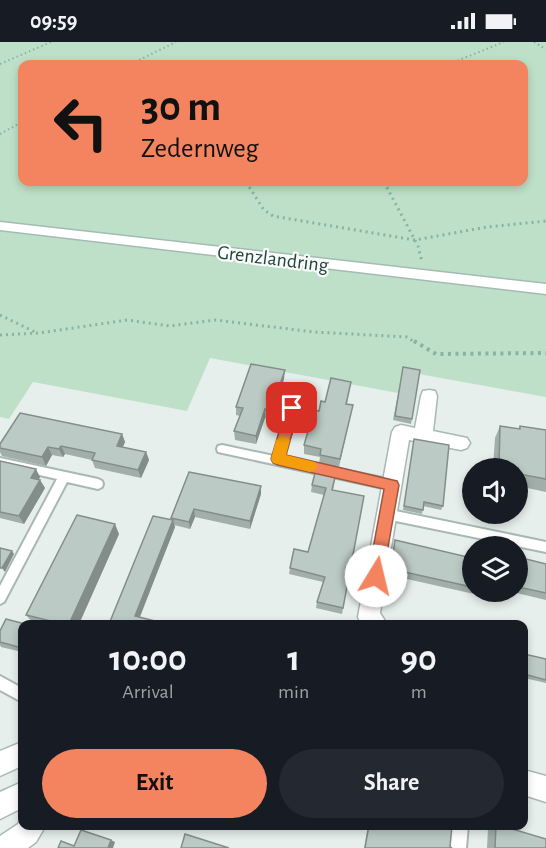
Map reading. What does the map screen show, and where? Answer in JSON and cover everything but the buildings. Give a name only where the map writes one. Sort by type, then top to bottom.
[{"type":"main road","name":"Grenzlandring","points":[[0,226],[546,289]]},
{"type":"main road","points":[[423,436],[429,396]]},
{"type":"main road","points":[[372,620],[369,617],[401,432],[461,443]]},
{"type":"main road","points":[[0,764],[18,756]]},
{"type":"main road","points":[[528,784],[546,789]]},
{"type":"main road","points":[[0,806],[18,797]]},
{"type":"main road","points":[[5,848],[29,830]]},
{"type":"lane","points":[[278,459],[292,408]]},
{"type":"lane","points":[[222,449],[278,459],[392,485]]},
{"type":"lane","points":[[0,462],[98,484]]},
{"type":"lane","points":[[0,598],[4,581],[64,477]]},
{"type":"lane","points":[[386,514],[546,547]]},
{"type":"lane","points":[[0,683],[18,693]]},
{"type":"lane","points":[[458,848],[460,830]]},
{"type":"path","points":[[0,64],[51,42]]},
{"type":"path","points":[[138,60],[176,42]]},
{"type":"path","points":[[459,60],[504,42]]},
{"type":"path","points":[[534,42],[546,49]]},
{"type":"path","points":[[0,134],[18,124]]},
{"type":"path","points":[[249,186],[264,210],[273,216],[415,240],[487,227],[546,221]]},
{"type":"path","points":[[386,186],[415,240],[423,264]]},
{"type":"path","points":[[0,315],[39,333]]},
{"type":"path","points":[[0,335],[39,333],[127,320],[170,326],[214,320],[314,332],[406,337],[436,354],[546,353]]},
{"type":"green space","points":[[0,42],[546,42],[546,397],[402,371],[398,393],[210,358],[187,411],[33,382],[9,419],[0,417]]},
{"type":"slow traffic","points":[[283,440],[278,459],[310,466]]},
{"type":"route","points":[[292,408],[278,459],[392,485],[376,576]]}]
